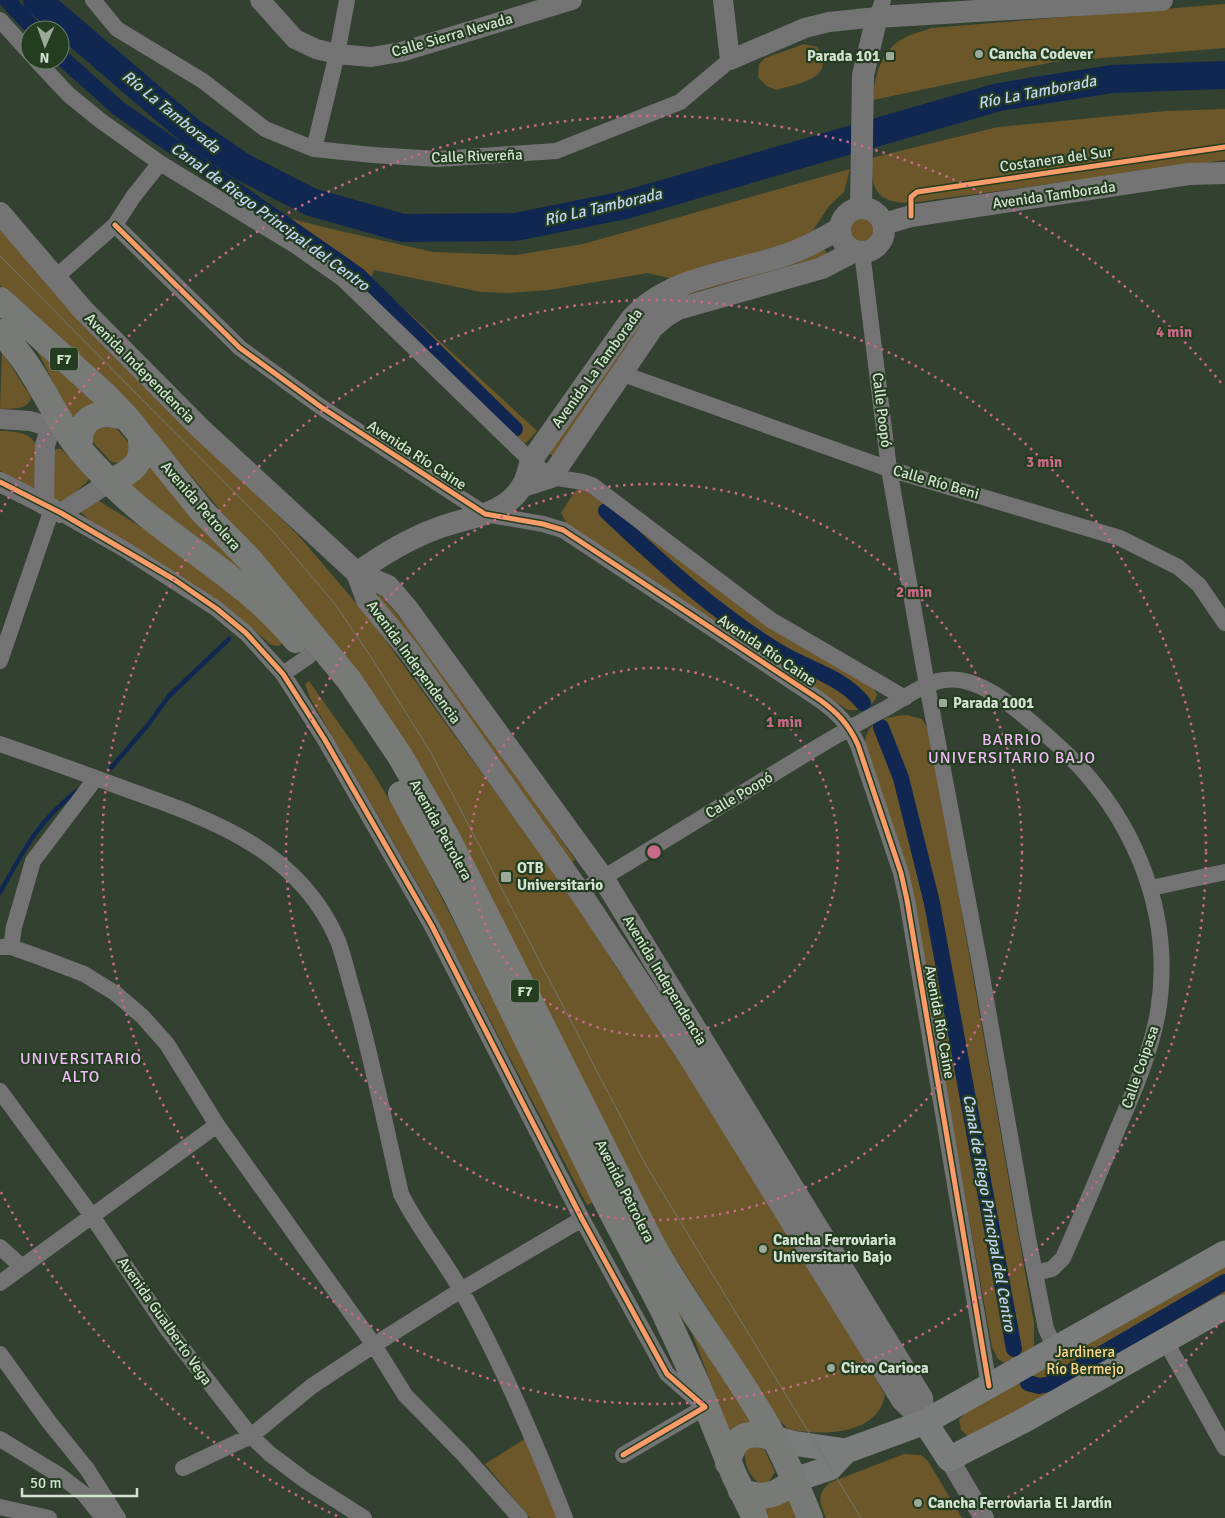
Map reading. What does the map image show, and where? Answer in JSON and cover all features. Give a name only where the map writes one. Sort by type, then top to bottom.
[{"type":"highway","name":"Avenida Petrolera","points":[[0,300],[107,397],[134,426],[201,510],[251,561],[349,680],[400,756],[448,839],[654,1248],[675,1286],[762,1415],[774,1438]]},
{"type":"highway","name":"Avenida Petrolera","points":[[0,332],[29,365],[57,426],[110,482],[249,594],[291,633],[371,742],[411,810],[456,896],[605,1200],[663,1310],[706,1407],[728,1463]]},
{"type":"highway","points":[[80,450],[79,438],[82,427],[89,419],[99,414],[110,413],[134,426],[142,453],[139,461],[132,470],[110,482]]},
{"type":"highway","points":[[728,1463],[736,1442],[744,1436],[754,1433],[774,1438]]},
{"type":"highway","name":"F7","points":[[774,1438],[810,1518]]},
{"type":"highway","name":"F7","points":[[728,1463],[755,1518]]},
{"type":"highway","points":[[741,1491],[763,1497],[775,1494],[794,1480]]},
{"type":"main road","points":[[861,207],[860,169],[863,75],[880,9],[1162,0]]},
{"type":"main road","name":"Avenida Tamborada","points":[[884,224],[911,216],[1189,174],[1225,173]]},
{"type":"main road","points":[[861,207],[876,212],[884,224],[885,231],[880,243],[869,251],[859,252],[844,243],[840,229],[846,214],[861,207]]},
{"type":"main road","name":"Avenida Independencia","points":[[0,213],[84,311],[201,429],[358,573],[388,586],[407,608],[603,878],[741,1106],[922,1398],[925,1422]]},
{"type":"main road","name":"Avenida La Tamborada","points":[[523,486],[530,461],[631,319],[645,304],[676,286],[789,254],[840,229]]},
{"type":"main road","name":"Avenida La Tamborada","points":[[551,477],[623,374],[653,327],[666,316],[678,309],[822,268],[859,252]]},
{"type":"main road","points":[[358,573],[388,550],[411,538],[500,508],[523,486],[551,477]]},
{"type":"main road","name":"Avenida Independencia","points":[[358,573],[367,600],[408,651],[580,892],[722,1107],[902,1400],[925,1422],[948,1459]]},
{"type":"main road","points":[[794,1480],[830,1468],[846,1451],[925,1422],[1056,1350],[1225,1253]]},
{"type":"main road","points":[[948,1459],[981,1444],[1166,1342],[1225,1307]]},
{"type":"main road","points":[[774,1438],[792,1443],[846,1451]]},
{"type":"street","name":"Calle Rivereña","points":[[93,0],[117,29],[203,82],[265,129],[314,149],[438,159],[556,151],[680,102],[730,60],[805,28],[880,9]]},
{"type":"street","name":"Calle Sierra Nevada","points":[[260,0],[295,39],[337,54],[371,57],[401,52],[572,0]]},
{"type":"street","points":[[314,149],[337,54],[347,0]]},
{"type":"street","points":[[724,0],[730,60]]},
{"type":"street","points":[[0,20],[20,42]]},
{"type":"street","points":[[45,70],[69,95],[160,163],[133,197],[115,225],[56,277]]},
{"type":"street","name":"Avenida Río Caine","points":[[160,163],[296,246],[343,279],[530,461],[551,477],[592,485],[771,620],[906,698]]},
{"type":"street","name":"Avenida Río Caine","points":[[115,225],[240,348],[322,407],[485,514],[544,524],[563,530],[820,700],[835,711],[850,727],[901,873],[907,900],[989,1386]]},
{"type":"street","name":"Calle Poopó","points":[[859,252],[889,469],[1035,1273]]},
{"type":"street","name":"Calle Río Beni","points":[[623,374],[889,469],[1089,527],[1152,552],[1178,567],[1198,585],[1225,623]]},
{"type":"street","points":[[0,419],[30,421],[57,426],[89,419]]},
{"type":"street","points":[[0,660],[52,509],[45,445],[57,426]]},
{"type":"street","points":[[0,482],[126,550],[217,609],[246,634],[283,674],[325,740],[432,926],[582,1219],[666,1374],[706,1407],[623,1455]]},
{"type":"street","points":[[52,509],[110,482]]},
{"type":"street","points":[[283,674],[309,656]]},
{"type":"street","name":"Calle Coipasa","points":[[927,685],[941,680],[956,679],[976,683],[1023,715],[1069,755],[1105,796],[1124,825],[1150,888],[1158,924],[1160,984],[1158,1011],[1138,1082],[1063,1258],[1052,1269],[1035,1273]]},
{"type":"street","name":"Calle Poopó","points":[[580,892],[850,727],[927,685]]},
{"type":"street","points":[[0,744],[204,817],[266,852],[292,875],[308,893],[326,918],[340,948],[366,1038],[401,1194],[411,1215],[461,1290],[529,1427],[566,1518]]},
{"type":"street","points":[[96,778],[33,861],[5,947],[84,974],[115,993],[142,1016],[166,1044],[217,1125],[374,1344],[405,1395],[463,1454],[520,1518]]},
{"type":"street","points":[[1150,888],[1225,872]]},
{"type":"street","name":"Avenida Gualberto Vega","points":[[0,1091],[92,1216],[168,1330],[251,1436],[270,1454],[306,1481],[364,1518]]},
{"type":"street","points":[[0,1283],[217,1125]]},
{"type":"street","points":[[183,1468],[251,1436],[312,1386],[374,1344],[582,1219]]},
{"type":"street","points":[[0,1247],[22,1267]]},
{"type":"street","points":[[1035,1273],[1046,1329],[1056,1350]]},
{"type":"street","points":[[1166,1342],[1225,1448]]},
{"type":"street","points":[[0,1354],[87,1469],[110,1503],[113,1518]]},
{"type":"street","points":[[0,1438],[59,1475],[113,1518]]},
{"type":"street","name":"Avenida Independencia","points":[[948,1459],[984,1518]]},
{"type":"street","points":[[5,1511],[49,1518]]},
{"type":"green space","points":[[1225,4],[1225,48],[1053,62],[873,100],[879,67],[892,46],[910,35],[931,28]]},
{"type":"green space","points":[[804,44],[817,47],[822,58],[823,66],[813,78],[776,90],[767,86],[758,77],[759,64],[765,58]]},
{"type":"green space","points":[[1225,109],[1225,160],[910,203],[883,197],[878,192],[872,179],[871,158],[998,127],[1166,111]]},
{"type":"green space","points":[[189,155],[274,214],[433,252],[516,255],[583,244],[850,169],[844,192],[829,206],[812,232],[798,240],[673,279],[648,273],[549,290],[509,293],[481,292],[374,270],[371,278],[537,431],[525,444],[337,267],[184,162]]},
{"type":"green space","points":[[862,216],[872,220],[876,230],[872,240],[862,244],[852,240],[848,230],[852,220]]},
{"type":"green space","points":[[0,229],[196,434],[299,536],[373,623],[570,895],[618,970],[662,1030],[842,1320],[885,1395],[880,1409],[871,1419],[860,1426],[831,1432],[788,1429],[780,1421],[663,1239],[309,614],[151,429],[0,285]]},
{"type":"green space","points":[[823,248],[828,255],[689,294],[553,456],[547,452],[644,317],[667,299]]},
{"type":"green space","points":[[27,338],[103,404],[74,417],[69,414],[40,356]]},
{"type":"green space","points":[[2,352],[31,397],[27,405],[23,407],[0,409]]},
{"type":"green space","points":[[96,427],[116,428],[128,442],[131,452],[121,463],[111,462],[92,441]]},
{"type":"green space","points":[[0,431],[25,434],[35,444],[37,452],[36,485],[33,488],[0,471]]},
{"type":"green space","points":[[61,449],[89,478],[87,482],[65,501],[53,500],[53,450]]},
{"type":"green space","points":[[150,464],[283,610],[124,485]]},
{"type":"green space","points":[[582,488],[874,689],[877,695],[875,699],[865,708],[848,710],[567,524],[561,513],[575,491]]},
{"type":"green space","points":[[91,500],[99,501],[180,551],[231,589],[284,642],[279,646],[271,645],[225,605],[97,527],[78,510]]},
{"type":"green space","points":[[378,592],[431,657],[480,723],[575,860],[571,863],[379,599]]},
{"type":"green space","points":[[309,681],[371,769],[407,830],[596,1201],[587,1205],[427,900],[310,698],[305,684]]},
{"type":"green space","points":[[907,715],[922,719],[930,733],[1034,1323],[1034,1347],[1005,1363],[998,1359],[992,1347],[908,876],[865,744],[869,730],[879,721]]},
{"type":"green space","points":[[632,1225],[756,1424],[730,1433],[692,1333],[678,1314]]},
{"type":"green space","name":"Jardinera Río Bermejo","points":[[1225,1262],[1225,1298],[1091,1376],[968,1436],[961,1430],[959,1420],[966,1412]]},
{"type":"green space","points":[[526,1438],[558,1518],[530,1518],[485,1464]]},
{"type":"green space","points":[[745,1445],[764,1449],[775,1472],[768,1483],[759,1483],[751,1476],[745,1461]]},
{"type":"green space","points":[[904,1454],[921,1455],[928,1461],[962,1518],[826,1518],[820,1499],[822,1492],[829,1483]]},
{"type":"green space","points":[[789,1494],[797,1518],[766,1518],[759,1508]]},
{"type":"waterway","name":"Canal de Riego Principal del Centro","points":[[7,0],[26,20]]},
{"type":"waterway","name":"Río La Tamborada","points":[[37,0],[190,131],[241,166],[311,202],[403,228],[515,227],[625,205],[999,97],[1112,79],[1225,75]]},
{"type":"waterway","name":"Canal de Riego Principal del Centro","points":[[70,65],[118,108],[358,275],[515,429]]},
{"type":"waterway","name":"Canal de Riego Principal del Centro","points":[[606,511],[667,567],[730,619],[787,657],[833,679],[854,693],[863,703]]},
{"type":"waterway","points":[[111,768],[147,726],[169,696],[229,639]]},
{"type":"waterway","name":"Canal de Riego Principal del Centro","points":[[881,727],[901,778],[932,903],[1014,1349]]},
{"type":"waterway","points":[[0,892],[25,849],[42,825],[63,802],[77,791]]},
{"type":"waterway","name":"Canal de Riego Principal del Centro","points":[[1028,1383],[1039,1386],[1050,1384],[1225,1282]]},
{"type":"tram line","points":[[0,256],[273,531],[335,604],[430,751],[647,1167],[861,1518]]},
{"type":"cycle path","name":"Costanera del Sur","points":[[911,216],[911,197],[917,192],[1225,147]]},
{"type":"cycle path","points":[[115,225],[240,348],[321,407],[485,514],[543,524],[563,530],[820,700],[847,725],[858,745],[901,873],[907,900],[989,1386]]},
{"type":"cycle path","points":[[0,482],[61,513],[175,580],[217,609],[246,633],[283,674],[325,740],[432,926],[582,1219],[667,1374],[705,1407],[623,1455]]},
{"type":"place","name":"Cancha Codever","points":[[979,54]]},
{"type":"place","name":"Parada 101","points":[[890,56]]},
{"type":"place","name":"Parada 1001","points":[[943,703]]},
{"type":"place","name":"OTB Universitario","points":[[506,877]]},
{"type":"place","name":"Cancha Ferroviaria Universitario Bajo","points":[[763,1249]]},
{"type":"place","name":"Circo Carioca","points":[[831,1368]]},
{"type":"place","name":"Cancha Ferroviaria El Jardín","points":[[918,1503]]},
{"type":"district","name":"BARRIO UNIVERSITARIO BAJO","points":[[1012,749]]},
{"type":"district","name":"UNIVERSITARIO ALTO","points":[[81,1068]]}]
